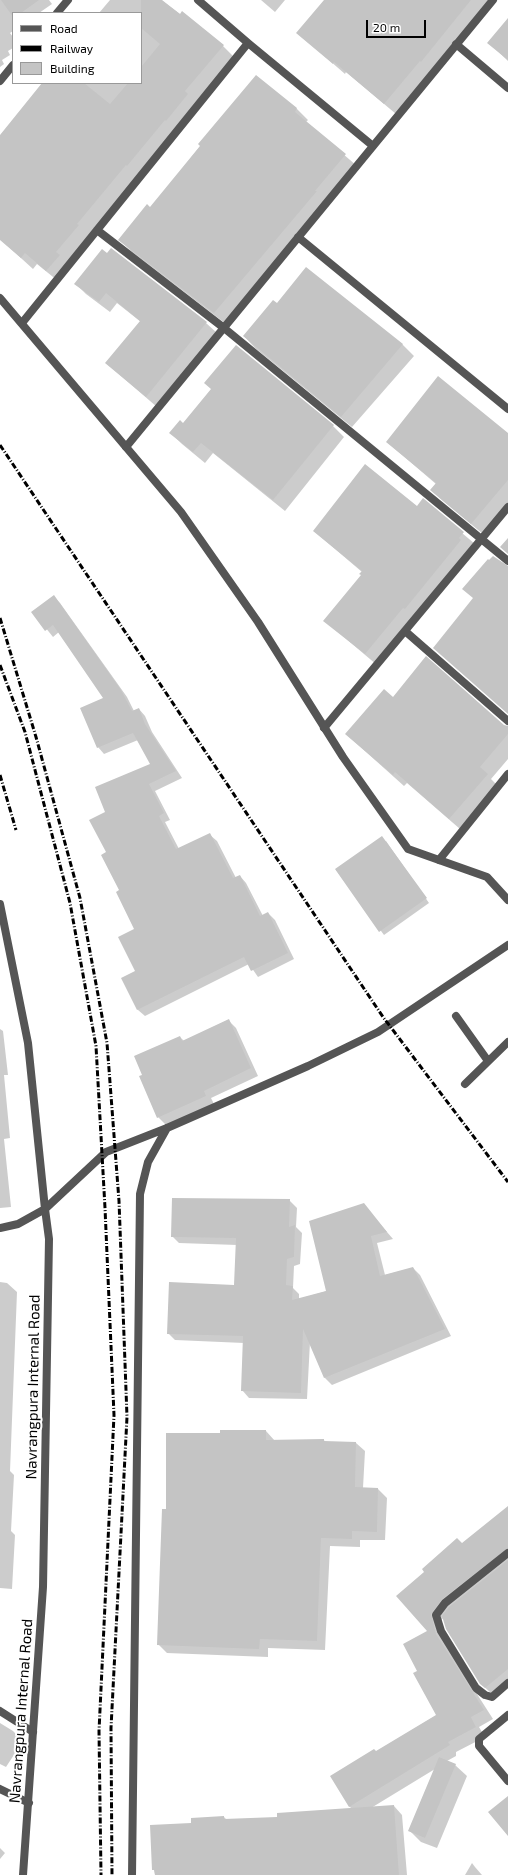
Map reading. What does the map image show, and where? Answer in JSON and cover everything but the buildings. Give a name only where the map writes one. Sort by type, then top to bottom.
[{"type":"street","points":[[198,0],[373,146]]},
{"type":"street","points":[[126,447],[493,0]]},
{"type":"street","points":[[58,12],[66,1]]},
{"type":"street","points":[[22,323],[248,43]]},
{"type":"street","points":[[456,44],[508,88]]},
{"type":"street","points":[[0,81],[12,66]]},
{"type":"street","points":[[97,230],[224,328],[482,538],[508,561]]},
{"type":"street","points":[[298,237],[508,409]]},
{"type":"street","points":[[0,298],[181,512],[254,616],[343,758],[408,849],[487,877],[508,900]]},
{"type":"street","points":[[324,728],[508,506]]},
{"type":"street","points":[[405,631],[508,721]]},
{"type":"street","points":[[439,860],[508,774]]},
{"type":"street","name":"Navrangpura Internal Road","points":[[0,904],[4,937],[28,1043],[44,1209],[49,1239],[43,1587],[23,1875]]},
{"type":"street","points":[[0,1228],[18,1224],[44,1209],[106,1152],[167,1128],[308,1066],[378,1032],[508,945]]},
{"type":"street","points":[[456,1016],[488,1061]]},
{"type":"street","points":[[465,1084],[508,1042]]},
{"type":"street","points":[[132,1875],[140,1194],[148,1162],[167,1128]]},
{"type":"street","points":[[508,1553],[445,1603],[436,1616],[441,1631],[476,1688],[485,1695],[492,1697],[508,1683]]},
{"type":"street","points":[[0,1711],[33,1732]]},
{"type":"street","points":[[508,1715],[479,1739],[479,1746],[508,1781]]},
{"type":"street","points":[[0,1789],[29,1803]]},
{"type":"railway","points":[[0,445],[383,1017],[508,1182]]},
{"type":"railway","points":[[0,618],[36,737],[80,898],[107,1043],[119,1201],[127,1417],[111,1728],[112,1875]]},
{"type":"railway","points":[[0,665],[25,732],[70,903],[96,1046],[114,1415],[99,1731],[101,1875]]},
{"type":"railway","points":[[0,775],[16,830]]}]
